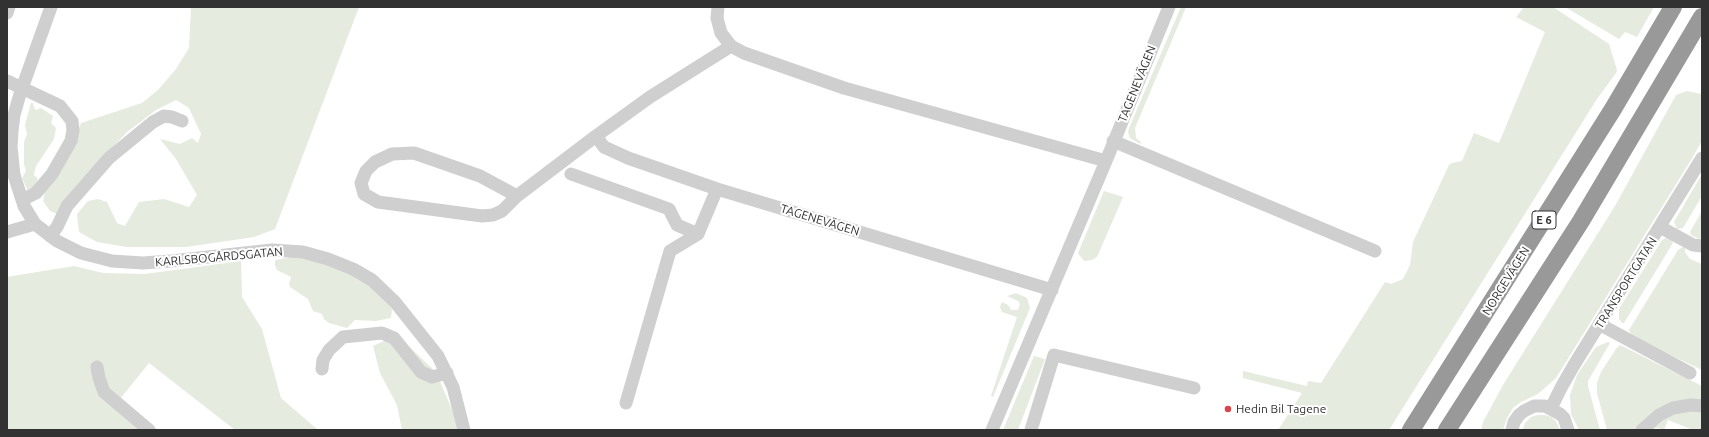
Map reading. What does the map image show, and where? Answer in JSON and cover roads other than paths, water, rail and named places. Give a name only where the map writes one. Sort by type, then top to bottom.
[{"type":"highway","name":"NORGEVÄGEN","points":[[1411,430],[1613,109],[1673,7]]},
{"type":"highway","name":"E 6","points":[[1447,430],[1589,207],[1702,17]]},
{"type":"highway","points":[[1457,430],[1500,348]]},
{"type":"street","points":[[7,13],[9,7]]},
{"type":"street","name":"KARLSBOGÅRDSGATAN","points":[[51,7],[14,115],[11,147],[14,176],[22,200],[35,224],[57,241],[81,253],[112,261],[157,262],[272,250],[304,252],[328,259],[353,269],[372,280],[395,302],[438,356],[453,387],[464,430]]},
{"type":"street","points":[[718,7],[717,18],[721,33],[731,46],[744,53],[844,88],[1106,161]]},
{"type":"street","name":"TAGENEVÄGEN","points":[[992,430],[1106,161],[1169,7]]},
{"type":"street","points":[[517,196],[480,176],[414,153],[392,154],[376,162],[366,171],[361,182],[364,194],[378,202],[482,216],[493,215],[502,211],[517,196],[650,97],[731,46]]},
{"type":"street","points":[[7,81],[60,106],[72,121],[73,130],[71,141],[52,174],[36,193],[22,200]]},
{"type":"street","points":[[50,236],[57,227],[67,206],[110,158],[153,122],[164,116],[182,121]]},
{"type":"street","name":"TAGENEVÄGEN","points":[[596,136],[604,147],[628,158],[717,189],[1052,290]]},
{"type":"street","points":[[1114,141],[1375,251]]},
{"type":"street","name":"TRANSPORTGATAN","points":[[1551,408],[1562,386],[1702,158]]},
{"type":"street","points":[[571,174],[670,209],[677,225],[698,234]]},
{"type":"street","points":[[626,403],[670,251],[698,234],[717,189]]},
{"type":"street","points":[[7,232],[35,224]]},
{"type":"street","points":[[1660,227],[1693,245],[1702,246]]},
{"type":"street","points":[[1600,324],[1690,373]]},
{"type":"street","points":[[322,369],[323,360],[329,350],[343,337],[382,333],[394,338],[421,372],[432,377],[447,374]]},
{"type":"street","points":[[1031,430],[1054,355],[1194,388]]},
{"type":"street","points":[[97,367],[104,392],[149,430]]},
{"type":"street","points":[[1512,430],[1514,422],[1519,415],[1534,406],[1545,406],[1551,408],[1564,418],[1568,430]]},
{"type":"street","points":[[1642,430],[1654,418],[1667,410],[1686,406],[1702,406]]},
{"type":"place","name":"Hedin Bil Tagene","points":[[1228,409]]}]
